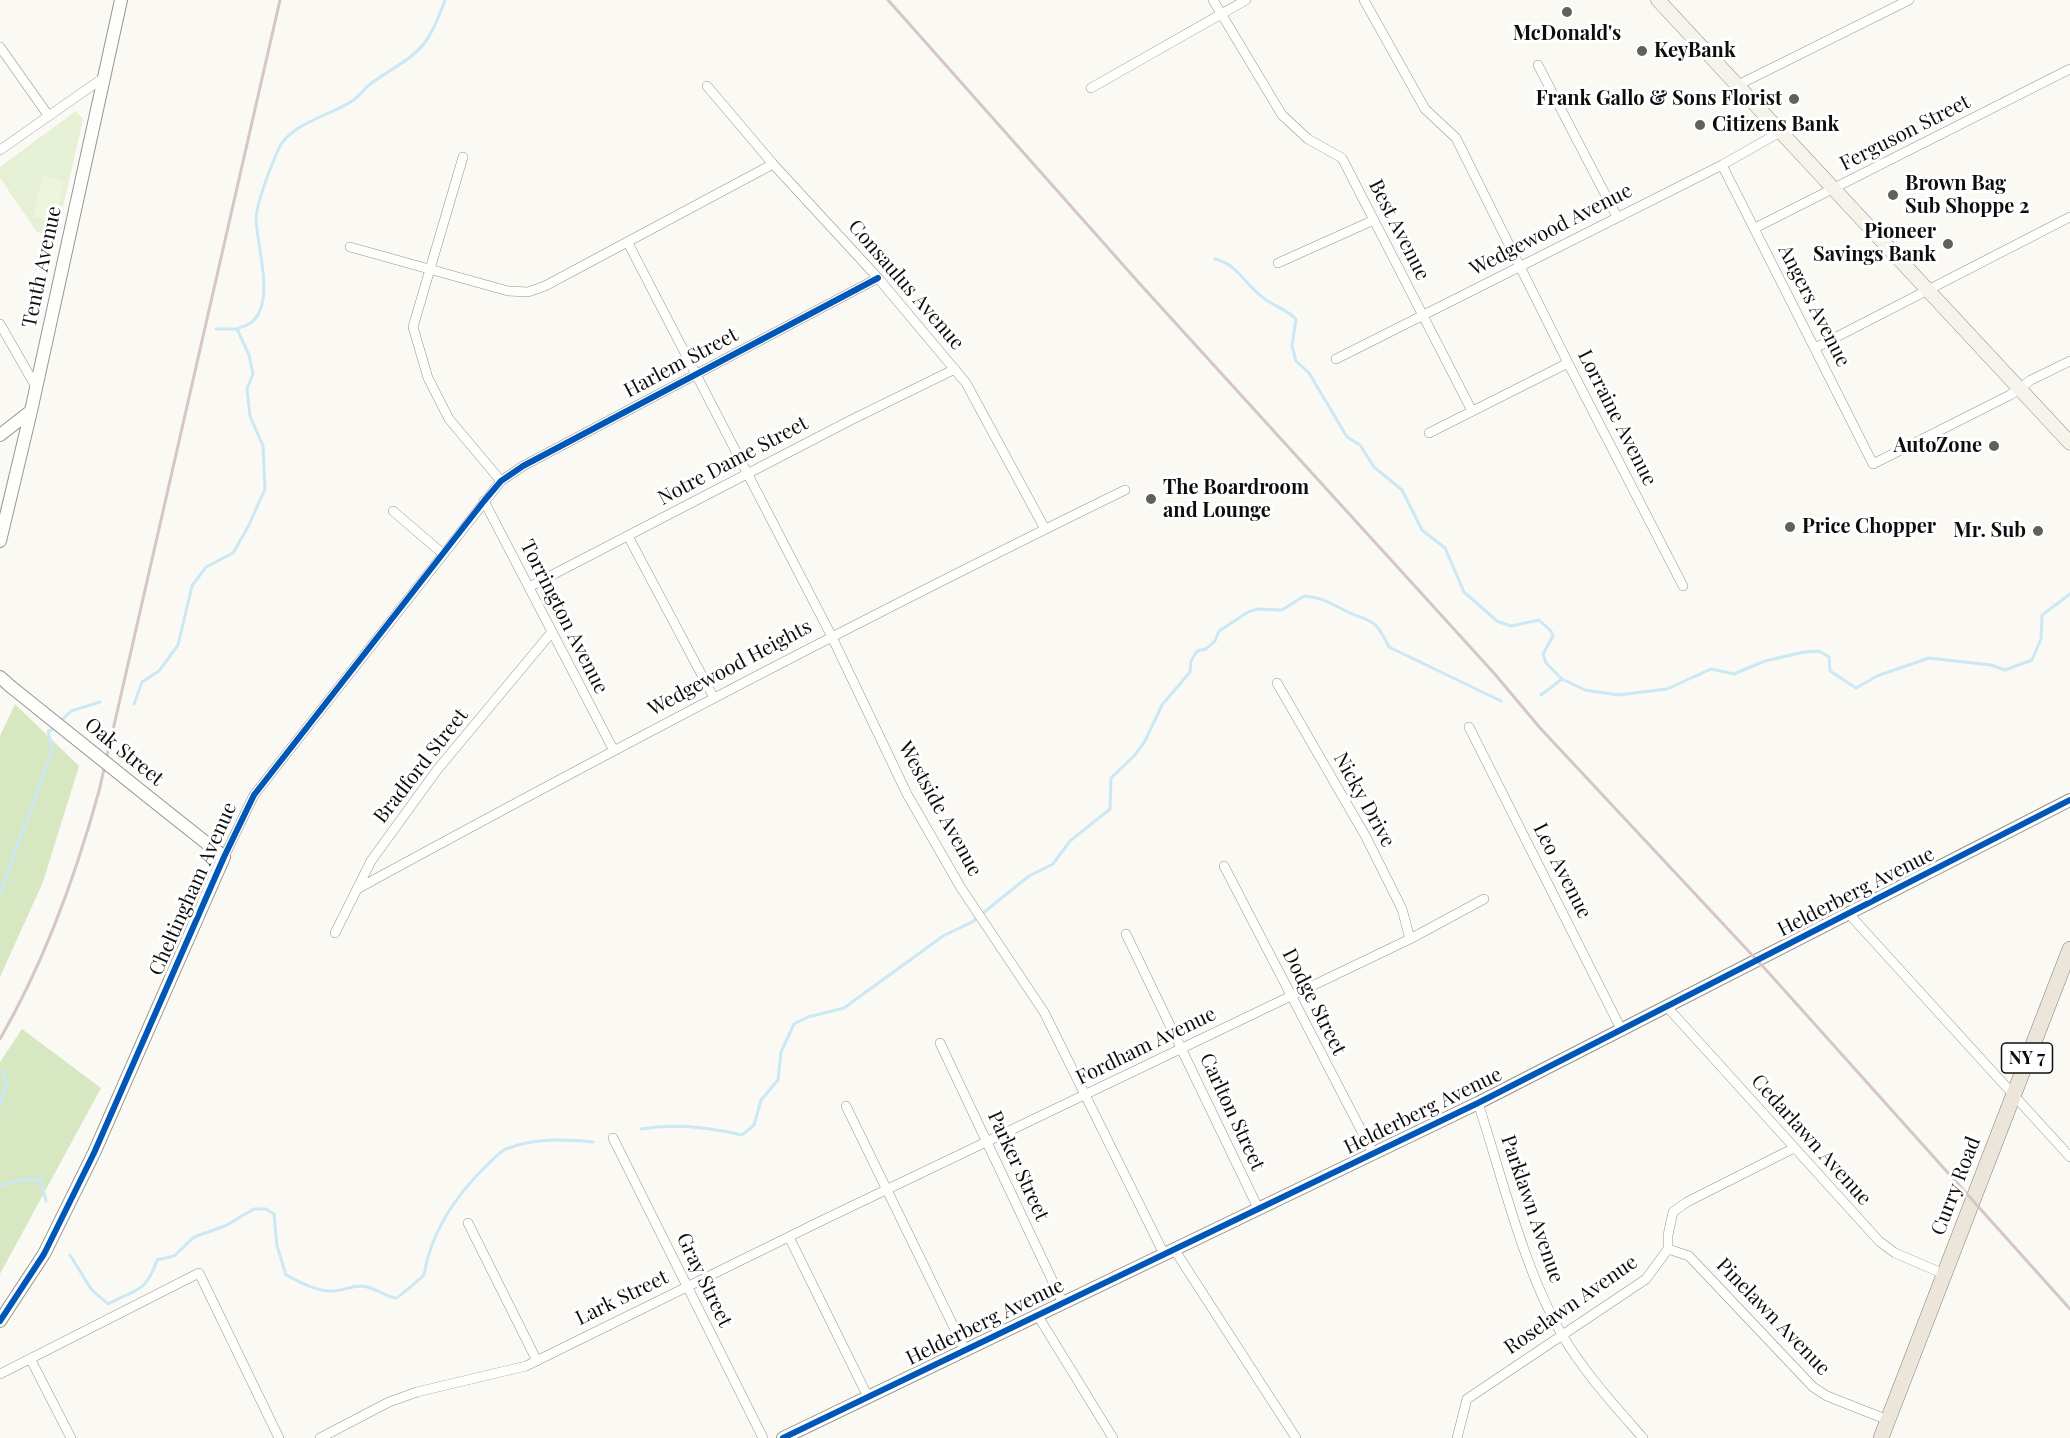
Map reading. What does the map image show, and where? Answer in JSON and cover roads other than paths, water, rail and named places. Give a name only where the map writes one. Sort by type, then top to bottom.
[{"type":"main road","points":[[1658,0],[2070,443]]},
{"type":"main road","name":"Curry Road","points":[[1881,1438],[2070,950]]},
{"type":"street","name":"Tenth Avenue","points":[[0,541],[122,0]]},
{"type":"street","name":"Best Avenue","points":[[1213,0],[1282,116],[1308,139],[1342,158],[1472,411]]},
{"type":"street","points":[[1091,88],[1246,0]]},
{"type":"street","name":"Lorraine Avenue","points":[[1364,0],[1425,109],[1456,138],[1683,586]]},
{"type":"street","points":[[1738,85],[1909,0]]},
{"type":"street","points":[[0,47],[48,115]]},
{"type":"street","points":[[1538,65],[1617,217]]},
{"type":"street","name":"Ferguson Street","points":[[1755,228],[2070,69]]},
{"type":"street","points":[[0,150],[103,78]]},
{"type":"street","name":"Consaulus Avenue","points":[[708,86],[774,164],[878,278],[955,369],[975,398],[1045,529]]},
{"type":"street","name":"Wedgewood Avenue","points":[[1336,359],[1722,165],[1782,132]]},
{"type":"street","points":[[463,157],[413,327],[429,378],[449,419],[501,481]]},
{"type":"street","points":[[350,247],[508,291],[528,291],[545,286],[774,164]]},
{"type":"street","name":"Angers Avenue","points":[[1722,165],[1873,464],[2019,389]]},
{"type":"street","points":[[1815,348],[2070,217]]},
{"type":"street","points":[[1278,263],[1374,220]]},
{"type":"street","name":"Westside Avenue","points":[[628,243],[831,635],[908,794],[976,911],[1044,1012],[1085,1096],[1169,1252],[1296,1438]]},
{"type":"street","name":"Harlem Street","points":[[501,481],[522,466],[878,278]]},
{"type":"street","points":[[0,324],[36,387]]},
{"type":"street","points":[[2019,389],[2031,380],[2070,361]]},
{"type":"street","points":[[1429,433],[1568,363]]},
{"type":"street","name":"Notre Dame Street","points":[[529,587],[749,475],[851,420],[955,369]]},
{"type":"street","points":[[0,435],[31,411]]},
{"type":"street","name":"Cheltingham Avenue","points":[[0,1321],[44,1254],[94,1153],[224,857],[254,795],[442,553],[501,481]]},
{"type":"street","name":"Wedgewood Heights","points":[[357,889],[613,749],[831,635],[1125,490]]},
{"type":"street","name":"Torrington Avenue","points":[[484,501],[613,749]]},
{"type":"street","points":[[393,511],[442,553]]},
{"type":"street","points":[[628,536],[714,698]]},
{"type":"street","name":"Bradford Street","points":[[335,933],[371,861],[437,770],[551,633]]},
{"type":"street","name":"Oak Street","points":[[0,677],[224,857]]},
{"type":"street","name":"Nicky Drive","points":[[1277,683],[1366,837],[1402,909],[1410,939]]},
{"type":"street","name":"Leo Avenue","points":[[1469,727],[1622,1031]]},
{"type":"street","name":"Helderberg Avenue","points":[[783,1438],[1478,1103],[1668,1008],[2070,800]]},
{"type":"street","name":"Dodge Street","points":[[1224,866],[1373,1153]]},
{"type":"street","name":"Fordham Avenue","points":[[821,1221],[1291,997],[1410,939],[1484,899]]},
{"type":"street","points":[[1849,914],[2070,1157]]},
{"type":"street","name":"Carlton Street","points":[[1126,934],[1258,1208]]},
{"type":"street","name":"Cedarlawn Avenue","points":[[1668,1008],[1879,1241],[1895,1253],[1944,1274]]},
{"type":"street","name":"Parker Street","points":[[940,1043],[1063,1303]]},
{"type":"street","name":"Parklawn Avenue","points":[[1478,1103],[1538,1288],[1561,1334],[1599,1387],[1643,1438]]},
{"type":"street","points":[[846,1106],[965,1350]]},
{"type":"street","name":"Gray Street","points":[[613,1138],[763,1438]]},
{"type":"street","name":"Roselawn Avenue","points":[[1457,1438],[1467,1399],[1646,1279],[1668,1249],[1668,1235],[1673,1212],[1687,1202],[1794,1148]]},
{"type":"street","name":"Lark Street","points":[[320,1438],[389,1402],[417,1392],[519,1369],[821,1221]]},
{"type":"street","points":[[468,1223],[537,1361]]},
{"type":"street","points":[[789,1237],[868,1396]]},
{"type":"street","name":"Pinelawn Avenue","points":[[1668,1249],[1689,1256],[1813,1387],[1827,1396],[1888,1420]]},
{"type":"street","points":[[0,1374],[199,1273],[279,1438]]},
{"type":"street","points":[[1038,1316],[1113,1438]]},
{"type":"street","points":[[31,1360],[71,1438]]},
{"type":"waterway","points":[[134,704],[142,682],[159,671],[178,645],[192,586],[206,567],[233,553],[265,489],[263,446],[250,416],[247,389],[253,374],[249,355],[237,329],[253,321],[263,300],[263,272],[256,219],[264,185],[278,150],[292,133],[352,101],[370,84],[418,50],[432,31],[445,0]]},
{"type":"waterway","points":[[1215,259],[1229,265],[1255,291],[1296,319],[1292,346],[1296,361],[1309,373],[1347,437],[1360,445],[1374,467],[1402,490],[1422,530],[1445,548],[1464,592],[1497,621],[1511,626],[1539,620],[1551,631],[1553,636],[1543,654],[1546,663],[1562,679]]},
{"type":"waterway","points":[[216,329],[237,329]]},
{"type":"waterway","points":[[1541,695],[1562,679],[1585,690],[1618,695],[1667,689],[1711,669],[1734,674],[1765,661],[1819,651],[1829,657],[1830,671],[1856,688],[1877,676],[1929,658],[1991,665],[2005,670],[2032,660],[2041,639],[2042,615],[2070,594]]},
{"type":"waterway","points":[[641,1129],[666,1126],[691,1127],[742,1135],[754,1125],[761,1100],[778,1080],[781,1052],[794,1024],[808,1017],[844,1008],[943,936],[972,922],[1029,876],[1053,864],[1070,841],[1110,809],[1111,778],[1134,756],[1145,741],[1162,705],[1190,672],[1191,661],[1197,651],[1206,649],[1215,641],[1219,631],[1248,612],[1258,609],[1282,610],[1304,596],[1320,599],[1371,621],[1379,629],[1389,647],[1501,701]]},
{"type":"waterway","points":[[60,722],[71,711],[100,702]]},
{"type":"waterway","points":[[0,893],[53,749],[48,732],[55,727]]},
{"type":"waterway","points":[[0,1106],[7,1084],[3,1071]]},
{"type":"waterway","points":[[70,1255],[91,1289],[108,1304],[139,1289],[149,1279],[157,1260],[174,1256],[194,1237],[225,1226],[254,1209],[266,1209],[274,1214],[277,1246],[286,1275],[321,1290],[334,1291],[363,1286],[396,1298],[424,1275],[433,1243],[447,1214],[466,1188],[501,1152],[517,1145],[538,1141],[593,1142]]},
{"type":"waterway","points":[[0,1185],[27,1179],[41,1180],[46,1201]]},
{"type":"railway","points":[[0,1039],[45,949],[80,855],[99,791],[280,0]]},
{"type":"railway","points":[[888,0],[1140,284],[1493,672],[1541,729],[1768,972],[2070,1309]]},
{"type":"place","name":"McDonald's","points":[[1567,12]]},
{"type":"place","name":"KeyBank","points":[[1642,51]]},
{"type":"place","name":"Frank Gallo & Sons Florist","points":[[1794,99]]},
{"type":"place","name":"Citizens Bank","points":[[1700,125]]},
{"type":"place","name":"Brown Bag Sub Shoppe 2","points":[[1893,195]]},
{"type":"place","name":"Pioneer Savings Bank","points":[[1948,244]]},
{"type":"place","name":"AutoZone","points":[[1994,446]]},
{"type":"place","name":"The Boardroom and Lounge","points":[[1151,499]]},
{"type":"place","name":"Price Chopper","points":[[1790,527]]},
{"type":"place","name":"Mr. Sub","points":[[2038,531]]}]
